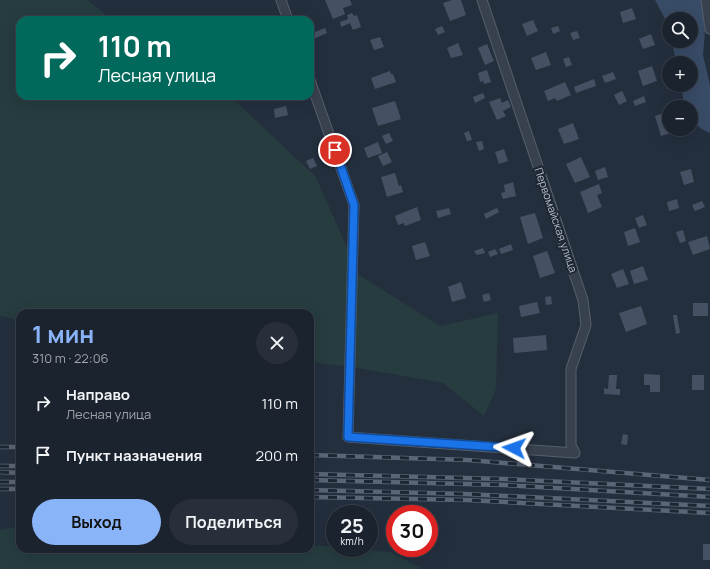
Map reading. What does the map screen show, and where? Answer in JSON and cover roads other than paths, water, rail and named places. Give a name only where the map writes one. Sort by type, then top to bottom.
[{"type":"street","points":[[281,0],[287,16]]},
{"type":"street","name":"Первомайская улица","points":[[314,91],[354,205],[348,437],[575,453],[571,444],[571,369],[586,325],[583,300],[482,0]]},
{"type":"street","points":[[706,0],[710,29]]},
{"type":"water","points":[[655,0],[702,0],[704,4],[705,31],[703,55],[710,85],[710,133],[698,126],[698,100],[684,100],[683,98],[682,92],[698,92],[698,56],[675,56],[673,48],[698,48],[698,12],[662,13]]},
{"type":"railway","points":[[0,447],[16,447]]},
{"type":"railway","points":[[314,455],[468,460],[710,480]]},
{"type":"railway","points":[[0,466],[16,466]]},
{"type":"railway","points":[[0,472],[16,473]]},
{"type":"railway","points":[[314,474],[504,479],[710,489]]},
{"type":"railway","points":[[314,480],[505,485],[710,497]]},
{"type":"railway","points":[[0,482],[16,482]]},
{"type":"railway","points":[[0,489],[16,489]]},
{"type":"railway","points":[[314,490],[465,494],[710,506]]},
{"type":"railway","points":[[314,497],[467,500],[710,513]]}]
